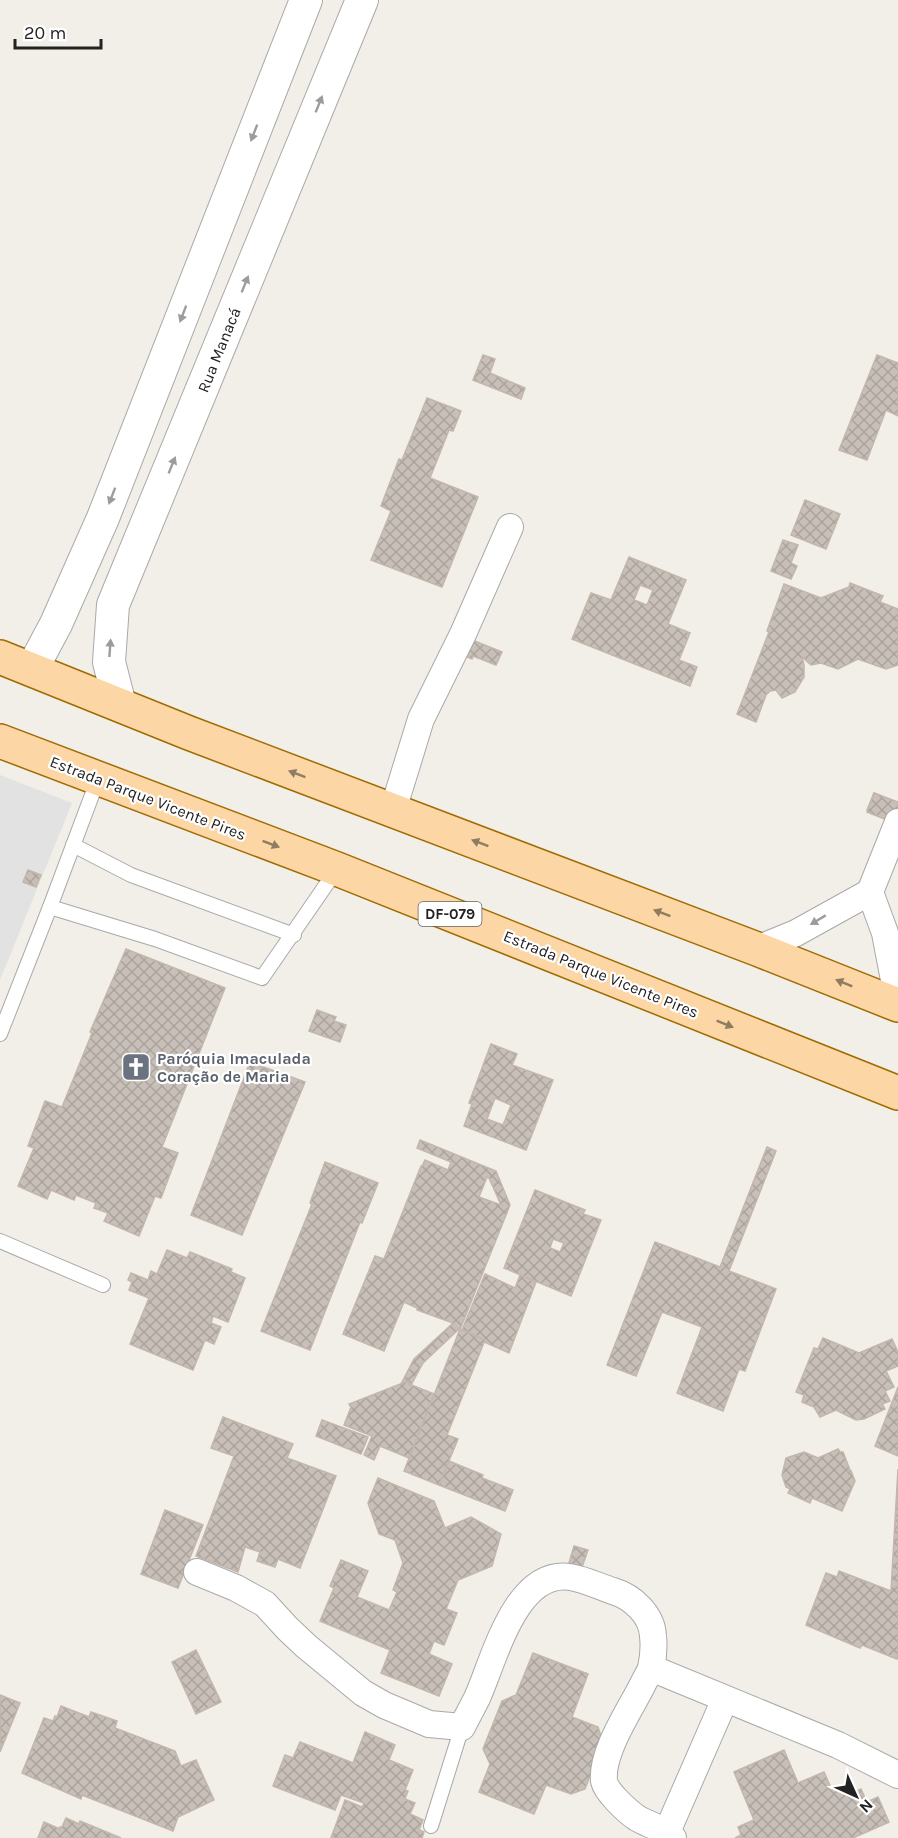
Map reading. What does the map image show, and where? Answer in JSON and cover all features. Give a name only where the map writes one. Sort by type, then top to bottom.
[{"type":"main road","points":[[0,657],[189,733],[898,1005]]},
{"type":"main road","name":"Estrada Parque Vicente Pires","points":[[0,741],[337,869],[898,1093]]},
{"type":"street","points":[[32,669],[56,624],[103,518],[306,0]]},
{"type":"street","name":"Rua Manacá","points":[[120,705],[109,662],[113,605],[362,0]]},
{"type":"street","points":[[393,810],[421,718],[463,634],[510,527]]},
{"type":"street","points":[[757,949],[796,933],[870,892],[898,822]]},
{"type":"street","points":[[870,892],[885,933],[898,990]]},
{"type":"street","points":[[197,1572],[236,1588],[265,1604],[306,1646],[363,1693],[384,1705],[429,1724],[462,1727],[476,1699],[498,1643],[521,1600],[534,1587],[549,1579],[569,1577],[618,1593],[638,1605],[650,1622],[653,1635],[651,1668],[612,1744],[604,1768],[604,1784],[614,1797],[636,1817],[670,1835],[725,1699]]},
{"type":"street","points":[[651,1668],[838,1745],[898,1775]]},
{"type":"lane","points":[[0,1034],[98,779]]},
{"type":"lane","points":[[73,845],[131,875],[294,935]]},
{"type":"lane","points":[[50,907],[154,939],[262,978],[294,935],[337,869]]},
{"type":"lane","points":[[0,1241],[103,1285]]},
{"type":"lane","points":[[431,1826],[462,1727]]},
{"type":"shaded area","points":[[0,775],[72,803],[0,980]]},
{"type":"building","points":[[483,355],[495,359],[490,373],[525,388],[521,399],[473,380]]},
{"type":"building","points":[[877,355],[898,363],[898,416],[886,410],[867,460],[839,450]]},
{"type":"building","points":[[427,398],[461,411],[453,431],[449,430],[430,478],[478,497],[442,587],[371,560],[391,511],[381,506],[399,459],[402,460]]},
{"type":"building","points":[[805,500],[840,514],[826,549],[791,535]]},
{"type":"building","points":[[783,540],[798,545],[791,563],[797,566],[791,579],[771,571]]},
{"type":"building","points":[[629,557],[686,580],[668,624],[690,633],[679,660],[697,667],[690,686],[572,639],[591,593],[611,600]],"holes":[[[640,585],[653,590],[647,605],[634,600]]]},
{"type":"building","points":[[850,583],[883,596],[880,602],[898,609],[898,665],[886,669],[858,659],[838,669],[821,663],[811,665],[802,657],[804,677],[795,692],[782,698],[776,690],[770,691],[766,695],[756,722],[737,714],[769,632],[767,631],[784,584],[821,598],[849,587]]},
{"type":"building","points":[[472,640],[502,652],[496,665],[473,656],[472,659],[465,656]]},
{"type":"building","points":[[874,793],[898,803],[898,822],[867,810]]},
{"type":"building","points":[[874,793],[898,802],[892,822],[867,812]]},
{"type":"building","points":[[28,870],[41,875],[36,887],[23,882]]},
{"type":"building","name":"Paróquia Imaculada Coração de Maria","points":[[126,949],[225,988],[162,1147],[178,1153],[161,1198],[155,1196],[139,1236],[104,1221],[108,1213],[94,1208],[96,1203],[76,1195],[74,1200],[51,1190],[47,1199],[18,1186],[34,1148],[28,1146],[45,1101],[62,1107],[92,1033],[90,1032]]},
{"type":"building","points":[[317,1010],[336,1017],[334,1021],[346,1025],[340,1042],[309,1031]]},
{"type":"building","points":[[491,1044],[517,1054],[512,1065],[553,1080],[526,1150],[464,1126],[472,1104],[469,1103]],"holes":[[[495,1098],[511,1105],[503,1125],[487,1119]]]},
{"type":"building","points":[[250,1062],[305,1082],[242,1235],[191,1215]]},
{"type":"building","points":[[420,1140],[496,1171],[510,1205],[461,1327],[423,1363],[411,1385],[408,1381],[401,1384],[414,1359],[453,1323],[417,1310],[404,1302],[384,1351],[343,1334],[375,1256],[384,1259],[421,1166],[425,1160],[448,1170],[451,1162],[417,1148]],"holes":[[[487,1177],[501,1205],[479,1197]]]},
{"type":"building","points":[[767,1147],[776,1151],[729,1271],[776,1289],[745,1371],[739,1369],[723,1411],[677,1393],[702,1327],[662,1312],[636,1376],[607,1365],[655,1242],[720,1267]]},
{"type":"building","points":[[325,1162],[378,1183],[362,1223],[360,1222],[310,1350],[261,1331],[312,1204],[310,1203]]},
{"type":"building","points":[[535,1190],[585,1210],[583,1214],[601,1220],[571,1296],[504,1268]],"holes":[[[553,1239],[564,1243],[560,1252],[550,1248]]]},
{"type":"building","points":[[167,1250],[187,1258],[190,1252],[232,1269],[231,1272],[245,1278],[228,1322],[213,1316],[211,1323],[221,1327],[214,1344],[205,1340],[193,1370],[130,1344],[149,1298],[129,1290],[132,1282],[128,1280],[131,1273],[148,1280],[151,1271],[157,1274]]},
{"type":"building","points":[[485,1274],[515,1288],[520,1275],[536,1282],[509,1353],[462,1330]]},
{"type":"building","points":[[460,1329],[485,1340],[447,1435],[458,1439],[439,1485],[404,1471]]},
{"type":"building","points":[[823,1338],[859,1353],[892,1339],[898,1352],[898,1366],[886,1371],[894,1387],[885,1391],[890,1401],[882,1404],[885,1409],[864,1419],[856,1420],[836,1410],[820,1417],[814,1407],[802,1402],[804,1395],[796,1392],[814,1348],[818,1349]]},
{"type":"building","points":[[408,1381],[409,1384],[434,1394],[409,1458],[380,1446],[374,1460],[364,1455],[372,1436],[344,1425],[351,1407],[349,1404]]},
{"type":"building","points":[[898,1387],[898,1456],[875,1446]]},
{"type":"building","points":[[223,1417],[293,1444],[287,1458],[336,1476],[300,1568],[278,1559],[275,1567],[257,1561],[260,1552],[245,1547],[238,1572],[196,1556],[234,1456],[211,1448]]},
{"type":"building","points":[[322,1420],[368,1437],[361,1454],[316,1436]]},
{"type":"building","points":[[838,1449],[843,1452],[850,1470],[847,1472],[851,1471],[855,1481],[842,1511],[812,1498],[810,1503],[788,1493],[790,1489],[786,1487],[782,1475],[786,1458],[804,1452],[818,1458]]},
{"type":"building","points":[[449,1461],[483,1475],[482,1478],[513,1490],[505,1511],[439,1485]]},
{"type":"building","points":[[898,1469],[897,1659],[862,1645],[860,1648],[806,1625],[826,1573],[837,1577],[839,1571],[891,1591]]},
{"type":"building","points":[[378,1478],[434,1501],[445,1528],[471,1517],[501,1534],[492,1566],[458,1580],[446,1609],[457,1613],[444,1645],[434,1641],[429,1654],[452,1664],[439,1696],[381,1673],[390,1650],[320,1621],[334,1588],[330,1586],[341,1560],[368,1571],[357,1597],[389,1610],[397,1592],[393,1590],[403,1563],[395,1540],[379,1534],[368,1503]]},
{"type":"building","points":[[165,1510],[203,1525],[178,1588],[141,1574]]},
{"type":"building","points":[[574,1546],[588,1550],[582,1567],[569,1563]]},
{"type":"building","points":[[196,1650],[221,1702],[196,1714],[172,1662]]},
{"type":"building","points":[[533,1653],[588,1674],[572,1717],[598,1727],[603,1742],[585,1789],[571,1794],[546,1785],[534,1814],[479,1792],[490,1764],[483,1749],[502,1701],[516,1695]]},
{"type":"building","points":[[0,1695],[20,1703],[0,1752]]},
{"type":"building","points":[[61,1706],[89,1717],[91,1712],[117,1721],[115,1728],[175,1751],[181,1766],[196,1760],[214,1800],[178,1817],[173,1831],[82,1795],[81,1799],[22,1773],[44,1718],[53,1721]]},
{"type":"building","points":[[365,1732],[395,1745],[389,1760],[413,1770],[405,1790],[408,1791],[405,1799],[415,1803],[410,1814],[423,1820],[419,1830],[424,1832],[422,1838],[331,1838],[345,1800],[362,1807],[364,1803],[341,1795],[335,1810],[273,1786],[285,1755],[293,1758],[300,1742],[353,1763]]},
{"type":"building","points":[[784,1750],[798,1783],[824,1772],[832,1790],[852,1782],[856,1791],[861,1789],[867,1802],[878,1797],[889,1822],[853,1838],[735,1838],[741,1835],[738,1827],[754,1820],[734,1772]]},
{"type":"building","points":[[66,1818],[79,1824],[80,1821],[121,1838],[38,1838],[44,1822],[60,1829]]},
{"type":"place","name":"Paróquia Imaculada Coração de Maria","points":[[136,1067]]}]
